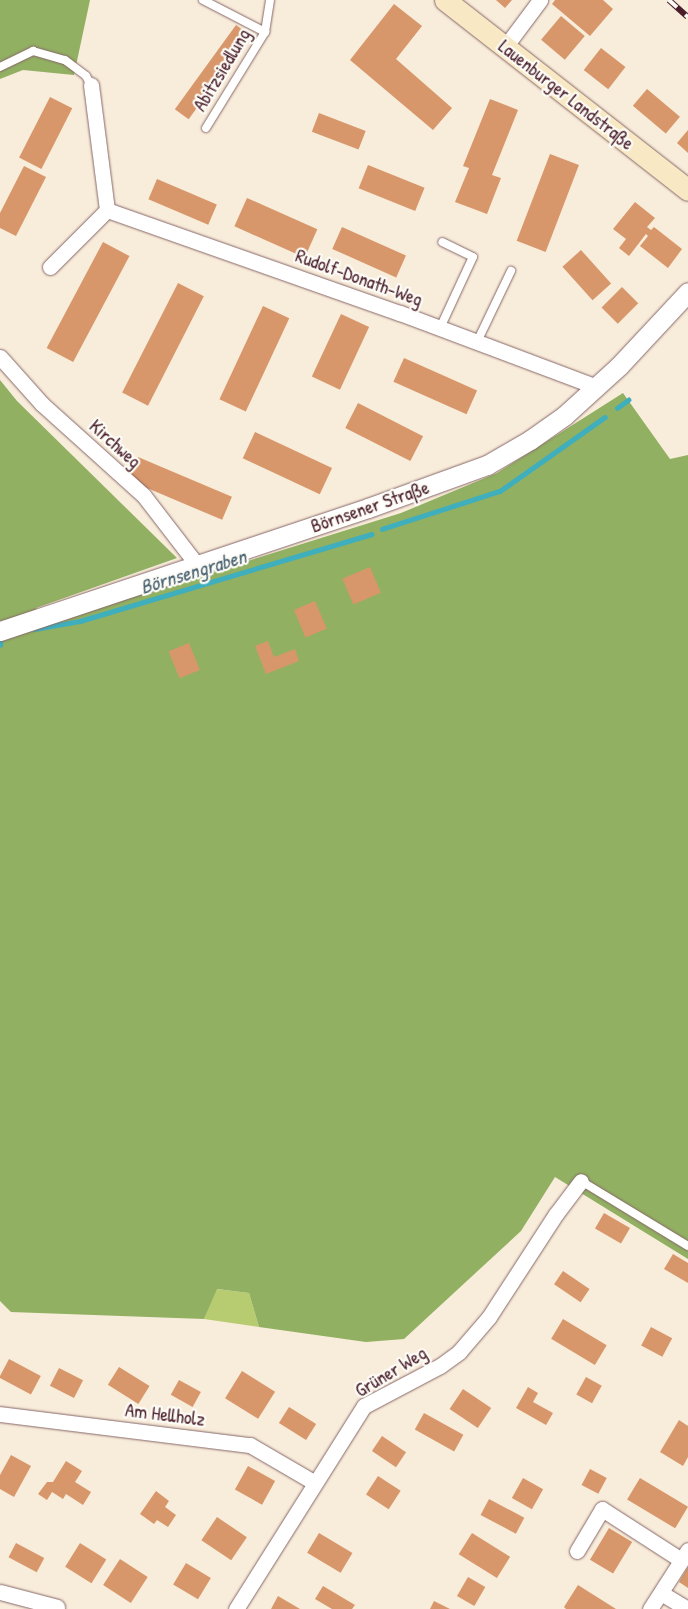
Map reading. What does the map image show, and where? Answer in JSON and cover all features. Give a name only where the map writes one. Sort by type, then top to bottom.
[{"type":"main road","name":"Lauenburger Landstraße","points":[[445,0],[688,190]]},
{"type":"street","points":[[505,47],[540,0]]},
{"type":"street","points":[[50,267],[107,210],[91,85]]},
{"type":"street","name":"Rudolf-Donath-Weg","points":[[107,210],[440,328],[597,387]]},
{"type":"street","name":"Börnsener Straße","points":[[0,631],[198,566],[487,465],[558,421],[597,387],[650,334],[688,292]]},
{"type":"street","name":"Kirchweg","points":[[0,357],[42,404],[144,496],[198,566]]},
{"type":"street","name":"Grüner Weg","points":[[236,1609],[364,1406],[440,1366],[470,1341],[489,1316],[556,1214],[581,1181]]},
{"type":"street","name":"Am Hellholz","points":[[0,1414],[250,1445],[315,1483]]},
{"type":"street","points":[[577,1551],[602,1509],[685,1555],[650,1609]]},
{"type":"street","points":[[0,1592],[58,1607]]},
{"type":"street","points":[[661,1593],[688,1609]]},
{"type":"lane","points":[[203,0],[265,32]]},
{"type":"lane","name":"Abitzsiedlung","points":[[206,128],[265,32],[270,0]]},
{"type":"lane","points":[[0,66],[33,51],[65,60],[86,76],[91,85]]},
{"type":"lane","points":[[440,328],[473,257],[442,242]]},
{"type":"lane","points":[[477,342],[511,271]]},
{"type":"lane","points":[[581,1181],[688,1246]]},
{"type":"green space","points":[[0,0],[90,0],[74,75],[23,70],[0,79]]},
{"type":"green space","points":[[0,380],[17,401],[177,558],[36,608],[47,624],[401,513],[497,473],[623,393],[670,459],[688,455],[688,1259],[555,1177],[521,1231],[404,1339],[366,1342],[259,1327],[249,1293],[217,1289],[204,1319],[11,1312],[0,1301]]},
{"type":"green space","points":[[216,1289],[249,1293],[259,1327],[204,1319]]},
{"type":"building","points":[[496,0],[512,0],[505,8]]},
{"type":"building","points":[[555,0],[603,0],[613,9],[590,36],[552,4]]},
{"type":"building","points":[[394,4],[422,26],[396,59],[452,108],[433,130],[350,60]]},
{"type":"building","points":[[561,16],[585,36],[565,60],[541,40]]},
{"type":"building","points":[[236,25],[250,35],[189,119],[175,109]]},
{"type":"building","points":[[601,48],[625,67],[608,89],[584,70]]},
{"type":"building","points":[[647,89],[680,117],[666,133],[633,106]]},
{"type":"building","points":[[50,97],[72,108],[41,169],[19,158]]},
{"type":"building","points":[[490,99],[518,110],[492,175],[501,178],[487,214],[455,202],[469,168],[463,166]]},
{"type":"building","points":[[319,113],[366,131],[359,150],[312,132]]},
{"type":"building","points":[[688,130],[688,153],[677,143]]},
{"type":"building","points":[[550,154],[579,165],[546,252],[517,241]]},
{"type":"building","points":[[368,165],[425,188],[415,211],[359,188]]},
{"type":"building","points":[[24,166],[46,177],[16,236],[0,228],[0,213]]},
{"type":"building","points":[[157,179],[217,204],[208,225],[148,199]]},
{"type":"building","points":[[247,198],[317,229],[305,258],[234,226]]},
{"type":"building","points":[[635,202],[655,218],[647,227],[651,230],[654,227],[682,249],[668,268],[640,246],[648,236],[646,234],[629,256],[619,248],[626,239],[613,229]]},
{"type":"building","points":[[342,227],[406,255],[396,277],[332,249]]},
{"type":"building","points":[[103,242],[129,256],[73,362],[47,348]]},
{"type":"building","points":[[581,250],[611,283],[593,300],[562,267]]},
{"type":"building","points":[[178,283],[204,296],[148,406],[122,393]]},
{"type":"building","points":[[622,287],[638,303],[618,324],[601,308]]},
{"type":"building","points":[[263,306],[289,318],[246,412],[219,399]]},
{"type":"building","points":[[341,314],[369,327],[340,390],[312,377]]},
{"type":"building","points":[[404,358],[477,391],[467,414],[393,382]]},
{"type":"building","points":[[358,403],[423,436],[410,461],[345,428]]},
{"type":"building","points":[[255,432],[332,468],[320,494],[243,458]]},
{"type":"building","points":[[138,457],[232,497],[222,520],[128,480]]},
{"type":"building","points":[[370,567],[381,593],[353,604],[342,579]]},
{"type":"building","points":[[315,601],[327,629],[306,638],[294,610]]},
{"type":"building","points":[[268,641],[274,657],[295,649],[299,661],[266,674],[255,646]]},
{"type":"building","points":[[189,643],[200,670],[179,678],[169,651]]},
{"type":"building","points":[[604,1213],[630,1228],[621,1244],[595,1229]]},
{"type":"building","points":[[673,1254],[688,1263],[688,1283],[664,1269]]},
{"type":"building","points":[[563,1271],[590,1289],[581,1302],[554,1284]]},
{"type":"building","points":[[563,1319],[607,1345],[595,1365],[551,1339]]},
{"type":"building","points":[[651,1327],[672,1338],[662,1357],[641,1346]]},
{"type":"building","points":[[9,1359],[41,1376],[31,1394],[0,1378]]},
{"type":"building","points":[[119,1367],[150,1386],[138,1404],[108,1385]]},
{"type":"building","points":[[59,1368],[83,1380],[74,1398],[50,1386]]},
{"type":"building","points":[[242,1371],[275,1392],[258,1419],[225,1398]]},
{"type":"building","points":[[586,1377],[602,1386],[592,1403],[576,1394]]},
{"type":"building","points":[[179,1380],[201,1392],[193,1407],[171,1395]]},
{"type":"building","points":[[528,1387],[538,1393],[533,1402],[553,1413],[546,1425],[516,1408]]},
{"type":"building","points":[[463,1389],[491,1408],[478,1428],[450,1409]]},
{"type":"building","points":[[289,1407],[316,1424],[306,1440],[279,1423]]},
{"type":"building","points":[[424,1413],[463,1435],[454,1451],[415,1430]]},
{"type":"building","points":[[679,1420],[688,1426],[688,1457],[683,1466],[660,1452]]},
{"type":"building","points":[[382,1436],[406,1452],[396,1467],[372,1451]]},
{"type":"building","points":[[11,1455],[31,1466],[14,1497],[0,1489],[0,1475]]},
{"type":"building","points":[[66,1461],[82,1471],[75,1482],[91,1492],[83,1505],[66,1494],[63,1499],[52,1492],[47,1500],[38,1494],[47,1482],[53,1482]]},
{"type":"building","points":[[248,1466],[275,1481],[262,1505],[235,1490]]},
{"type":"building","points":[[590,1469],[607,1478],[598,1494],[582,1485]]},
{"type":"building","points":[[378,1476],[401,1491],[389,1509],[366,1494]]},
{"type":"building","points":[[523,1478],[543,1489],[532,1509],[512,1498]]},
{"type":"building","points":[[640,1478],[688,1507],[675,1528],[627,1499]]},
{"type":"building","points":[[156,1491],[169,1501],[165,1507],[176,1515],[168,1527],[157,1520],[154,1524],[140,1514]]},
{"type":"building","points":[[489,1499],[524,1518],[516,1534],[481,1515]]},
{"type":"building","points":[[217,1517],[247,1537],[231,1560],[201,1540]]},
{"type":"building","points":[[609,1528],[632,1542],[613,1574],[590,1560]]},
{"type":"building","points":[[319,1533],[352,1553],[341,1573],[307,1553]]},
{"type":"building","points":[[472,1533],[510,1557],[497,1578],[459,1554]]},
{"type":"building","points":[[16,1543],[44,1558],[37,1572],[8,1557]]},
{"type":"building","points":[[80,1543],[106,1559],[91,1583],[65,1567]]},
{"type":"building","points":[[120,1559],[148,1577],[131,1603],[103,1585]]},
{"type":"building","points":[[186,1563],[211,1578],[198,1599],[173,1584]]},
{"type":"building","points":[[688,1567],[688,1588],[679,1582]]},
{"type":"building","points":[[468,1577],[485,1587],[474,1606],[457,1596]]},
{"type":"building","points":[[578,1585],[616,1609],[566,1609],[564,1607]]},
{"type":"building","points":[[323,1586],[355,1605],[352,1609],[332,1609],[315,1599]]},
{"type":"building","points":[[278,1596],[300,1609],[271,1609]]},
{"type":"building","points":[[434,1601],[450,1609],[430,1609]]},
{"type":"waterway","name":"Börnsengraben","points":[[617,408],[628,400]]},
{"type":"waterway","name":"Börnsengraben","points":[[382,529],[500,491],[605,417]]},
{"type":"waterway","name":"Börnsengraben","points":[[35,629],[80,621],[371,534]]},
{"type":"waterway","name":"Börnsengraben","points":[[0,645],[1,639]]},
{"type":"railway","points":[[669,0],[688,17]]}]
